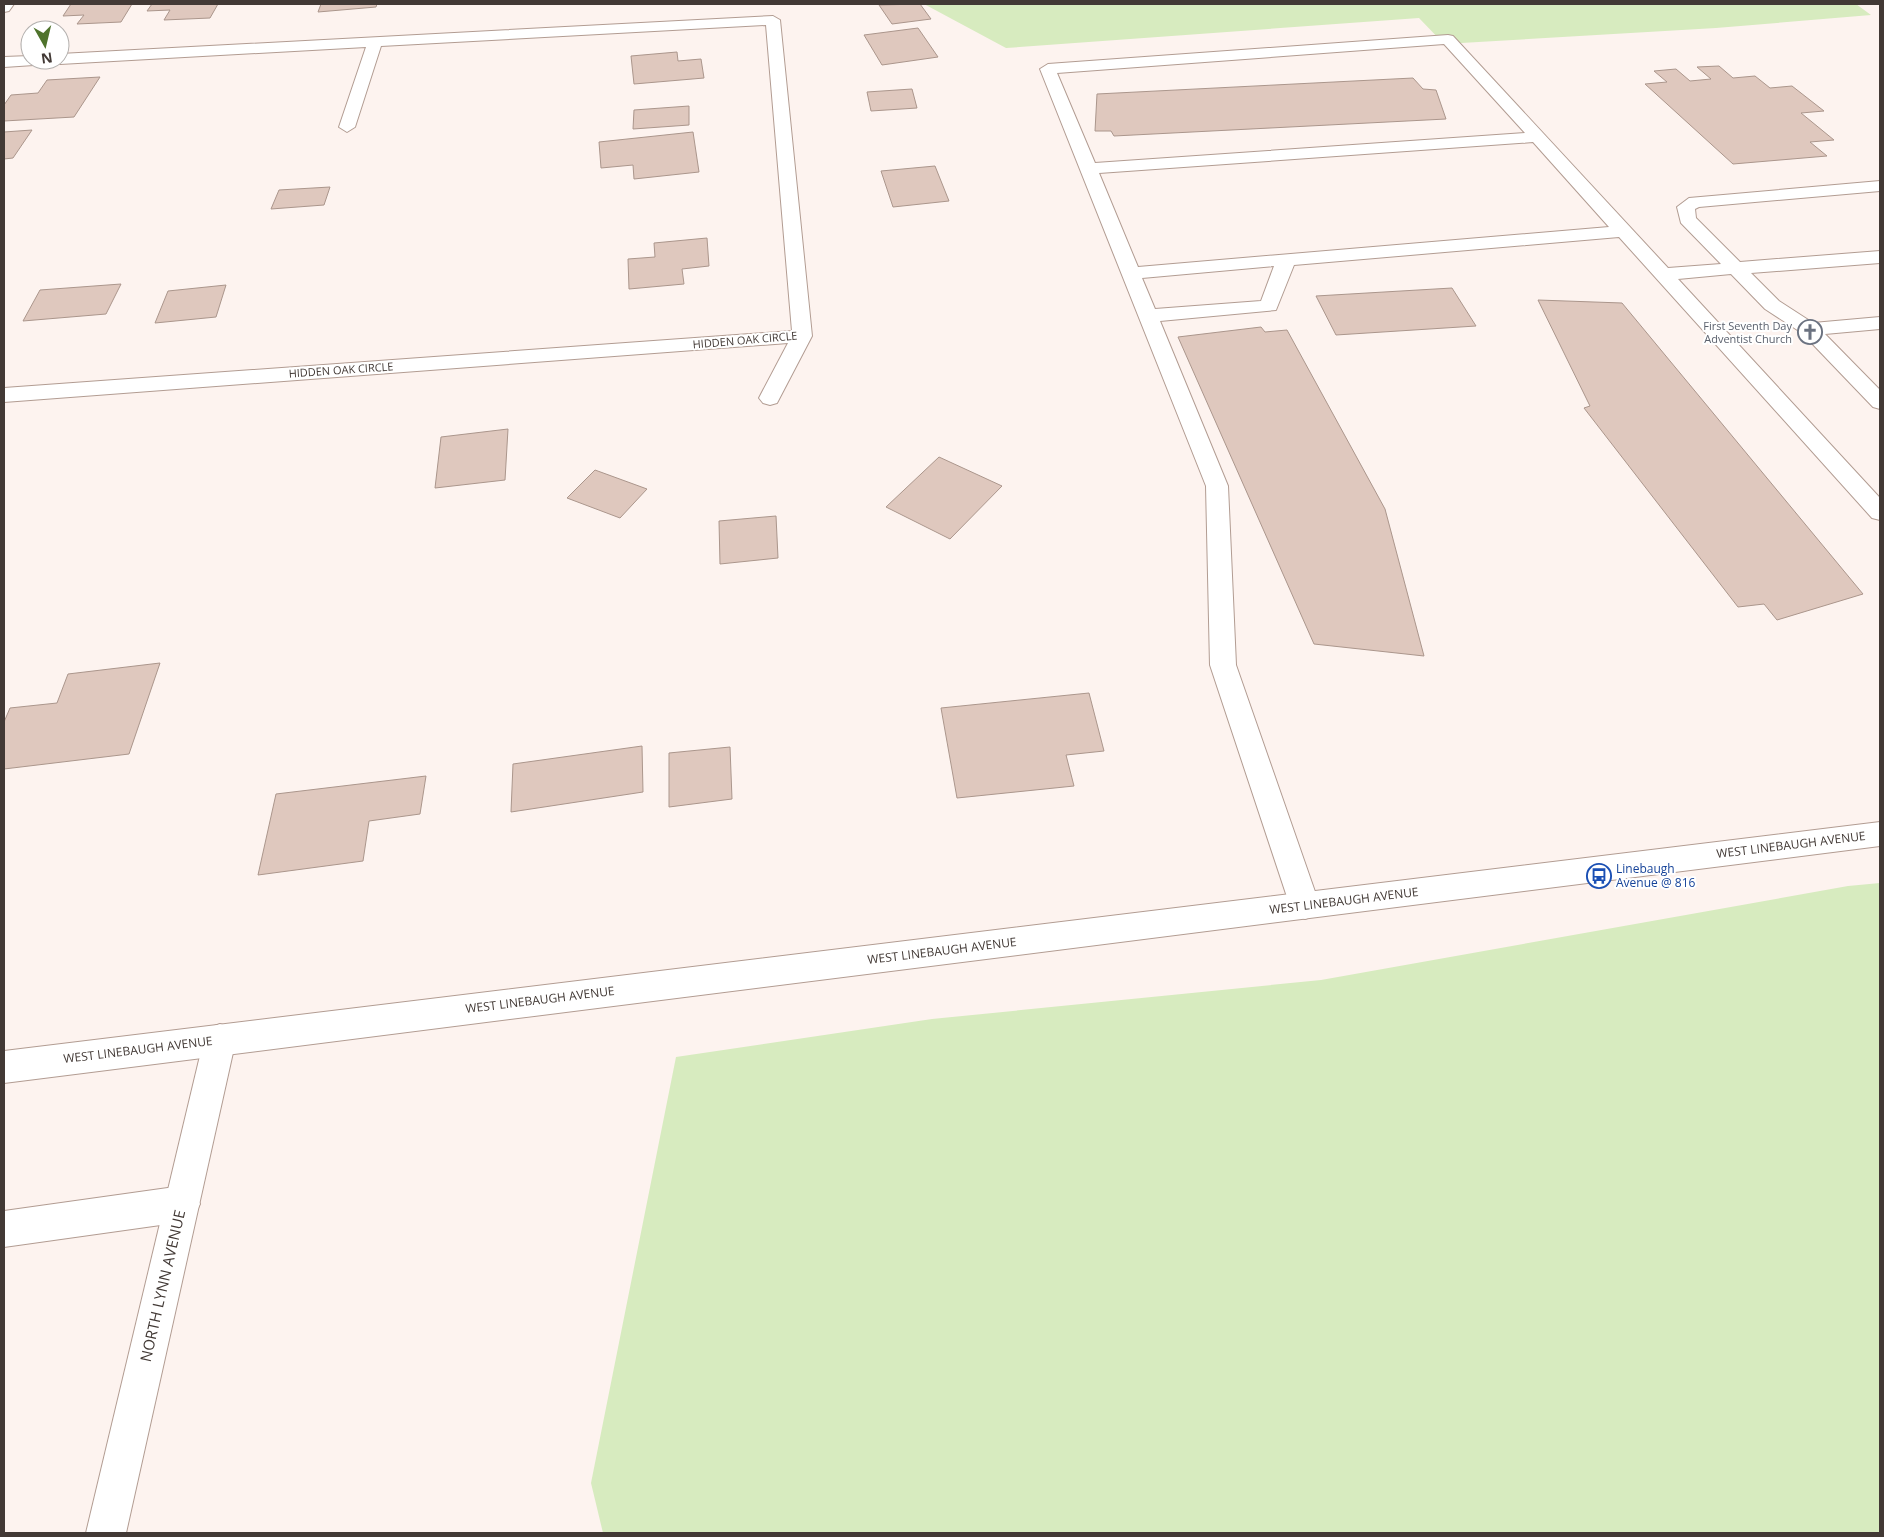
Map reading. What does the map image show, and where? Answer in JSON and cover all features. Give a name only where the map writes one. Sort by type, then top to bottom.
[{"type":"street","points":[[4,8],[7,4]]},
{"type":"street","name":"HIDDEN OAK CIRCLE","points":[[4,395],[802,336],[773,20],[70,58]]},
{"type":"street","points":[[1305,906],[1223,665],[1217,486],[1087,169],[1070,118],[1048,69],[1448,39],[1880,512]]},
{"type":"street","points":[[347,127],[375,41]]},
{"type":"street","points":[[4,62],[20,61]]},
{"type":"street","points":[[1087,169],[1538,137]]},
{"type":"street","points":[[1880,186],[1695,202],[1686,207],[1687,219],[1735,268],[1772,305],[1809,329],[1880,402]]},
{"type":"street","points":[[1130,272],[1624,231]]},
{"type":"street","points":[[1663,274],[1880,257]]},
{"type":"street","points":[[1148,316],[1269,306],[1286,260]]},
{"type":"street","points":[[1809,329],[1880,323]]},
{"type":"street","points":[[770,398],[802,336]]},
{"type":"street","name":"WEST LINEBAUGH AVENUE","points":[[4,1067],[1880,834]]},
{"type":"street","name":"NORTH LYNN AVENUE","points":[[106,1533],[220,1039]]},
{"type":"street","points":[[4,1229],[182,1204]]},
{"type":"green space","points":[[924,4],[1856,4],[1871,15],[1716,28],[1444,44],[1419,18],[1006,48]]},
{"type":"green space","points":[[1880,883],[1880,1533],[603,1533],[591,1483],[676,1057],[932,1019],[1321,980],[1848,886]]},
{"type":"building","points":[[71,4],[132,4],[121,22],[77,24],[84,15],[63,16]]},
{"type":"building","points":[[152,4],[218,4],[210,18],[164,20],[170,10],[147,11]]},
{"type":"building","points":[[321,4],[377,4],[376,7],[318,12]]},
{"type":"building","points":[[920,4],[931,19],[892,24],[879,5]]},
{"type":"building","points":[[918,28],[938,57],[882,65],[864,35]]},
{"type":"building","points":[[677,52],[678,61],[701,59],[704,78],[634,84],[631,56]]},
{"type":"building","points":[[1719,66],[1733,78],[1755,76],[1770,88],[1792,86],[1824,111],[1801,113],[1834,140],[1810,142],[1827,156],[1733,164],[1645,84],[1667,82],[1654,71],[1676,69],[1690,81],[1711,79],[1697,67]]},
{"type":"building","points":[[100,77],[74,117],[4,121],[4,105],[11,95],[38,93],[47,80]]},
{"type":"building","points":[[1413,78],[1423,89],[1436,90],[1446,119],[1114,136],[1111,131],[1095,131],[1097,94]]},
{"type":"building","points":[[912,89],[917,108],[871,111],[867,92]]},
{"type":"building","points":[[689,106],[689,125],[633,129],[634,110]]},
{"type":"building","points":[[32,130],[13,158],[4,159],[4,132]]},
{"type":"building","points":[[693,132],[699,172],[634,179],[633,165],[601,168],[599,142]]},
{"type":"building","points":[[935,166],[949,201],[893,207],[881,171]]},
{"type":"building","points":[[330,187],[324,205],[271,209],[279,190]]},
{"type":"building","points":[[707,238],[709,266],[682,269],[684,284],[629,289],[628,259],[655,257],[654,243]]},
{"type":"building","points":[[121,284],[106,314],[23,321],[40,290]]},
{"type":"building","points":[[226,285],[216,317],[155,323],[168,291]]},
{"type":"building","points":[[1452,288],[1476,326],[1336,335],[1316,296]]},
{"type":"building","points":[[1538,300],[1622,303],[1863,594],[1777,620],[1764,604],[1738,607],[1584,408],[1590,406]]},
{"type":"building","points":[[1261,327],[1265,332],[1287,330],[1385,509],[1424,656],[1314,644],[1178,337]]},
{"type":"building","points":[[508,429],[505,480],[435,488],[441,437]]},
{"type":"building","points":[[939,457],[1002,486],[950,539],[886,507]]},
{"type":"building","points":[[595,470],[647,489],[620,518],[567,498]]},
{"type":"building","points":[[776,516],[778,558],[720,564],[719,521]]},
{"type":"building","points":[[160,663],[129,754],[4,769],[4,722],[10,708],[57,703],[68,674]]},
{"type":"building","points":[[1089,693],[1104,751],[1066,755],[1074,786],[957,798],[941,708]]},
{"type":"building","points":[[642,746],[643,792],[511,812],[513,764]]},
{"type":"building","points":[[730,747],[732,799],[669,807],[669,753]]},
{"type":"building","points":[[426,776],[420,814],[369,821],[363,861],[258,875],[276,794]]},
{"type":"place","name":"First Seventh Day Adventist Church","points":[[1810,332]]},
{"type":"place","name":"Linebaugh Avenue @ 816","points":[[1599,876]]}]
